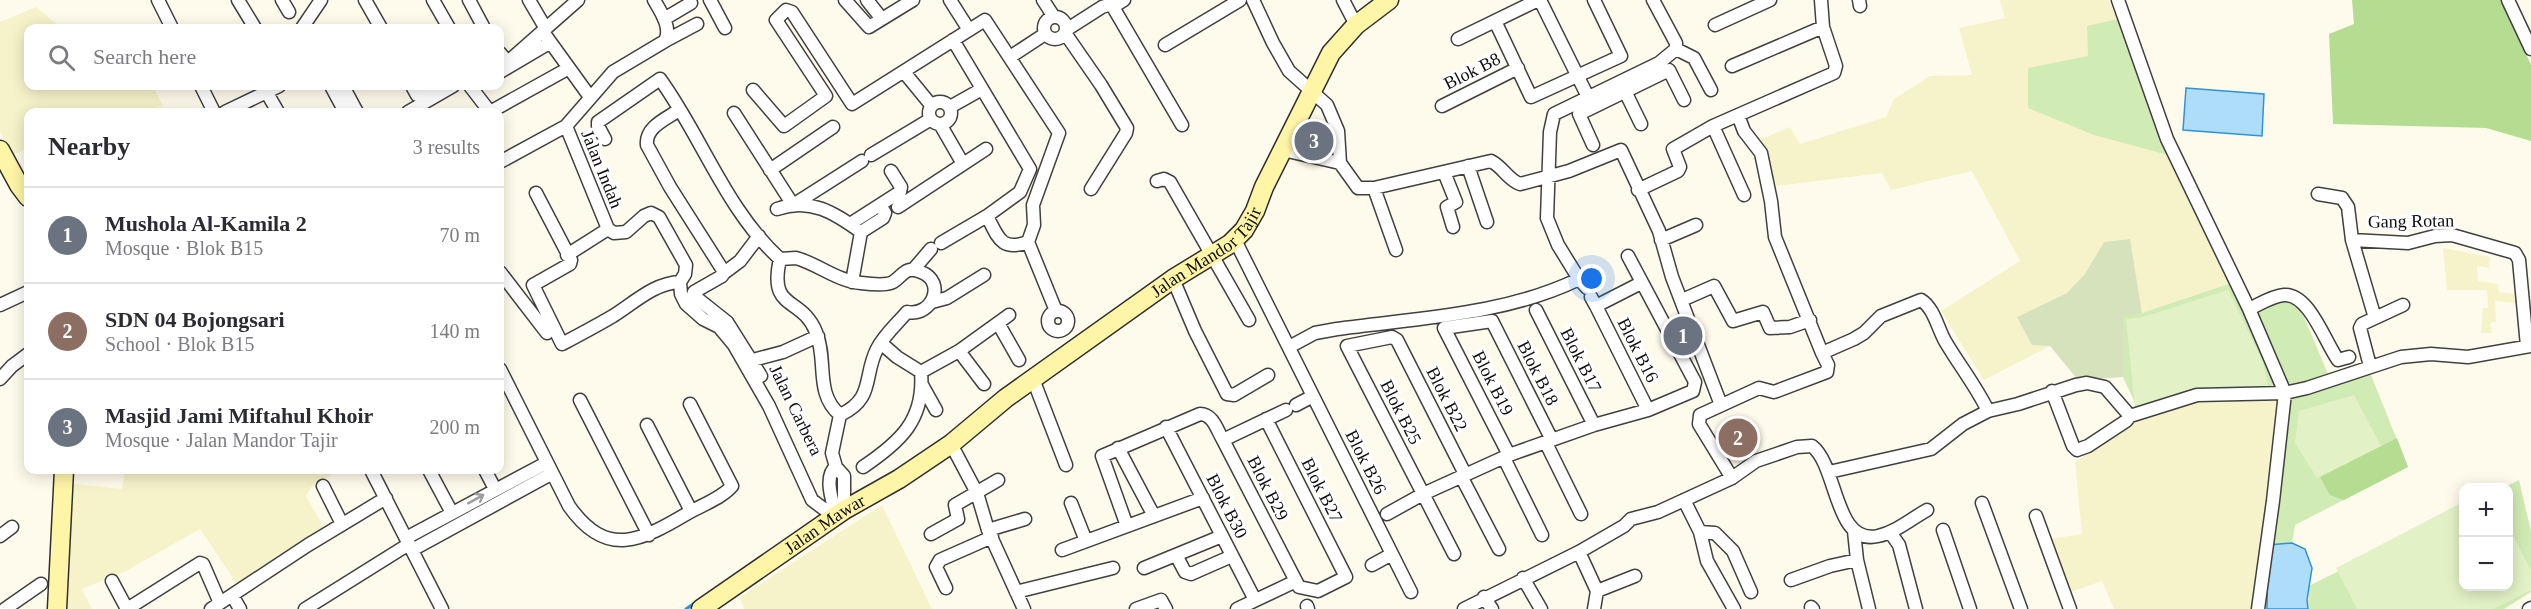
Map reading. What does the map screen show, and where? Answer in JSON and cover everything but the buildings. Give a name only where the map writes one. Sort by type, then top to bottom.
[{"type":"street","points":[[158,0],[170,24]]},
{"type":"street","points":[[238,0],[253,24]]},
{"type":"street","points":[[282,0],[289,12]]},
{"type":"street","points":[[308,24],[321,0]]},
{"type":"street","points":[[365,0],[379,24]]},
{"type":"street","points":[[433,0],[447,24]]},
{"type":"street","points":[[469,0],[482,24]]},
{"type":"street","points":[[529,0],[545,30],[590,97]]},
{"type":"street","points":[[654,0],[664,19],[668,35],[665,41]]},
{"type":"street","points":[[710,0],[725,28]]},
{"type":"street","points":[[845,0],[866,27],[871,27],[913,0]]},
{"type":"street","points":[[867,0],[882,19]]},
{"type":"street","points":[[950,0],[969,30]]},
{"type":"street","points":[[1043,0],[1054,17],[1064,22],[1065,32],[1127,128],[1091,189]]},
{"type":"street","points":[[1045,34],[1055,39],[1108,4],[1124,0]]},
{"type":"street","points":[[1165,45],[1240,0]]},
{"type":"street","points":[[1253,0],[1273,43],[1289,70],[1327,105],[1335,124],[1340,163],[1359,188],[1374,188],[1491,160],[1499,165],[1515,183],[1520,184],[1550,177],[1621,150],[1661,240],[1665,259],[1720,405]]},
{"type":"street","points":[[1342,0],[1356,25]]},
{"type":"street","name":"Jalan Mandor Tajir","points":[[951,444],[1072,351],[1173,279],[1235,240],[1255,211],[1331,53],[1356,25],[1389,0]]},
{"type":"street","points":[[1458,39],[1539,0],[1588,97],[1669,70],[1684,100]]},
{"type":"street","points":[[1578,76],[1621,56],[1594,0]]},
{"type":"street","points":[[1653,0],[1676,46],[1694,58],[1711,90]]},
{"type":"street","points":[[1715,25],[1770,0]]},
{"type":"street","points":[[1638,190],[1678,171],[1680,167],[1673,149],[1713,126],[1834,73],[1836,66],[1823,27],[1821,0]]},
{"type":"street","points":[[2118,0],[2160,125],[2249,309],[2285,393],[2258,609]]},
{"type":"street","points":[[2508,0],[2531,48]]},
{"type":"street","points":[[504,58],[506,60],[511,59],[575,1]]},
{"type":"street","points":[[664,19],[691,3]]},
{"type":"street","points":[[1108,4],[1182,125]]},
{"type":"street","points":[[826,96],[779,24],[777,17],[786,10],[792,12],[852,104],[985,20],[1059,133],[1033,205],[1034,225],[1028,242],[1056,311],[1063,312],[1068,320],[1066,327],[1061,331],[1072,351]]},
{"type":"street","points":[[1045,34],[1045,23],[1054,17]]},
{"type":"street","name":"Blok B8","points":[[1495,21],[1532,97],[1578,76]]},
{"type":"street","name":"Jalan Indah","points":[[697,24],[613,72],[566,126],[608,229],[618,233],[626,232],[644,216],[651,213],[659,217],[686,265],[685,274],[680,282],[681,294],[692,311],[719,327],[734,345],[769,406],[812,500],[836,516]]},
{"type":"street","points":[[1732,66],[1823,27]]},
{"type":"street","points":[[1010,57],[1045,34]]},
{"type":"street","points":[[913,270],[936,246],[987,216],[1020,192],[1030,172],[1029,166],[953,40]]},
{"type":"street","points":[[504,70],[544,46]]},
{"type":"street","points":[[1593,145],[1579,114],[1659,63],[1676,46]]},
{"type":"street","points":[[497,108],[569,68]]},
{"type":"street","name":"Blok B8","points":[[1442,106],[1518,68]]},
{"type":"street","points":[[904,72],[932,105]]},
{"type":"street","points":[[605,139],[598,122],[658,79],[741,214],[780,259]]},
{"type":"street","points":[[753,90],[784,126],[840,86]]},
{"type":"street","points":[[1623,87],[1641,124]]},
{"type":"street","points":[[950,107],[982,89]]},
{"type":"street","points":[[203,90],[212,108]]},
{"type":"street","points":[[234,108],[272,90]]},
{"type":"street","points":[[333,90],[343,108]]},
{"type":"street","points":[[345,90],[355,108]]},
{"type":"street","points":[[415,90],[421,97],[436,90]]},
{"type":"street","points":[[415,108],[446,90]]},
{"type":"street","points":[[473,90],[487,108]]},
{"type":"street","points":[[267,93],[276,108]]},
{"type":"street","name":"Blok B16","points":[[1588,97],[1554,114],[1550,132],[1547,218],[1558,245],[1588,293],[1648,410]]},
{"type":"street","points":[[950,107],[941,101],[932,105],[929,114],[963,164]]},
{"type":"street","points":[[793,205],[866,158],[935,121],[950,118],[950,107]]},
{"type":"street","points":[[679,110],[650,131],[647,145],[670,187],[724,273]]},
{"type":"street","points":[[734,113],[793,205]]},
{"type":"street","points":[[1732,478],[1699,424],[1700,415],[1759,388],[1774,392],[1827,372],[1828,365],[1775,237],[1770,195],[1761,153],[1747,136],[1738,115]]},
{"type":"street","points":[[504,158],[566,126]]},
{"type":"street","points":[[1713,126],[1744,195]]},
{"type":"street","points":[[770,170],[833,127]]},
{"type":"street","points":[[898,207],[986,149]]},
{"type":"street","points":[[0,150],[24,192]]},
{"type":"street","points":[[1283,150],[1340,163]]},
{"type":"street","points":[[1468,166],[1487,222]]},
{"type":"street","points":[[850,224],[901,190],[891,171]]},
{"type":"street","points":[[1444,172],[1456,202],[1447,207],[1453,227]]},
{"type":"street","points":[[1157,181],[1164,178],[1170,182],[1249,320]]},
{"type":"street","points":[[1374,188],[1396,250]]},
{"type":"street","points":[[1020,192],[1033,205]]},
{"type":"street","points":[[536,193],[570,264],[533,285],[562,344],[612,317],[655,288],[671,282],[680,282]]},
{"type":"street","points":[[2318,194],[2342,198],[2345,202],[2352,240]]},
{"type":"street","points":[[777,209],[793,205],[825,209],[861,232]]},
{"type":"street","points":[[852,282],[861,232],[883,218],[885,213],[880,205]]},
{"type":"street","points":[[987,216],[999,240],[1008,246],[1017,247],[1028,242]]},
{"type":"street","points":[[1661,240],[1696,225]]},
{"type":"street","points":[[567,255],[608,229]]},
{"type":"street","name":"Gang Rotan","points":[[2130,416],[2197,395],[2285,393],[2401,357],[2431,354],[2468,357],[2529,346],[2525,261],[2515,254],[2452,235],[2435,236],[2408,243],[2352,240],[2376,318]]},
{"type":"street","points":[[753,360],[727,322],[693,295],[740,261],[759,236]]},
{"type":"street","name":"Blok B26","points":[[1235,240],[1412,592]]},
{"type":"street","points":[[1387,514],[1463,475],[1507,457],[1594,425],[1648,410],[1693,391],[1695,382],[1628,256]]},
{"type":"street","points":[[780,259],[796,258],[808,261],[833,275],[852,282],[880,284],[894,282],[904,272],[913,270],[926,274],[932,281],[934,290],[932,302]]},
{"type":"street","points":[[780,259],[775,279],[778,289],[783,298],[809,320],[818,336],[824,390],[832,408],[840,416]]},
{"type":"street","points":[[840,416],[849,412],[863,398],[881,343],[907,312],[922,311],[932,302],[947,298],[984,275]]},
{"type":"street","points":[[504,277],[547,333]]},
{"type":"street","points":[[1173,279],[1195,331],[1227,394],[1234,395],[1268,375]]},
{"type":"street","points":[[1289,347],[1315,333],[1337,328],[1500,307],[1552,292],[1588,293],[1641,283]]},
{"type":"street","points":[[1682,300],[1714,286],[1733,321],[1761,312],[1765,312],[1770,328],[1790,327],[1810,320]]},
{"type":"street","points":[[0,305],[24,294]]},
{"type":"street","points":[[2249,309],[2279,296],[2296,296],[2305,304],[2338,360],[2349,357]]},
{"type":"street","points":[[1822,353],[1859,336],[1881,316],[1921,300],[1927,305],[1944,339],[1977,387],[1988,411]]},
{"type":"street","points":[[2370,366],[2360,328],[2362,324],[2403,305]]},
{"type":"street","name":"Blok B17","points":[[1536,310],[1594,425]]},
{"type":"street","points":[[863,467],[888,449],[908,429],[917,411],[921,378],[1009,315]]},
{"type":"street","name":"Blok B18","points":[[1444,328],[1492,321],[1581,514]]},
{"type":"street","points":[[998,323],[1018,360]]},
{"type":"street","name":"Blok B19","points":[[1444,328],[1542,535]]},
{"type":"street","name":"Jalan Carbera","points":[[808,471],[804,468],[776,404],[753,360],[783,352],[818,336]]},
{"type":"street","name":"Blok B22","points":[[1347,346],[1392,337],[1397,340],[1499,549]]},
{"type":"street","points":[[881,343],[921,378],[936,410]]},
{"type":"street","name":"Blok B25","points":[[1347,346],[1454,554]]},
{"type":"street","points":[[958,351],[984,384]]},
{"type":"street","points":[[0,379],[24,357]]},
{"type":"street","points":[[504,377],[549,468],[578,519],[591,530],[606,537],[629,541],[649,535],[729,490],[731,482],[690,404]]},
{"type":"street","points":[[1032,380],[1066,465]]},
{"type":"street","points":[[1829,472],[1931,449],[1963,424],[1988,411],[2018,404],[2052,391],[2087,383],[2104,387],[2130,416],[2095,442],[2082,450],[2077,450],[2073,446],[2052,391]]},
{"type":"street","points":[[1223,440],[1313,396]]},
{"type":"street","points":[[580,400],[649,535]]},
{"type":"street","name":"Blok B29","points":[[1166,428],[1200,414],[1206,414],[1211,418],[1296,581]]},
{"type":"street","points":[[836,516],[844,476],[836,467],[832,453],[840,416]]},
{"type":"street","name":"Blok B27","points":[[1266,419],[1346,577],[1318,591],[1299,587],[1296,581]]},
{"type":"street","points":[[647,425],[691,511]]},
{"type":"street","points":[[1127,526],[1102,456],[1166,428]]},
{"type":"street","name":"Blok B30","points":[[1166,428],[1256,600]]},
{"type":"street","points":[[951,444],[977,493],[990,533],[1024,609]]},
{"type":"street","name":"Jalan Mawar","points":[[701,609],[836,516],[899,479],[951,444]]},
{"type":"street","points":[[1464,609],[1484,597],[1579,552],[1624,526],[1631,519],[1658,512],[1732,478],[1756,461],[1797,447],[1809,446],[1817,450],[1829,472],[1844,519],[1854,531],[1875,537],[1890,532],[1927,510]]},
{"type":"street","points":[[1118,448],[1154,516]]},
{"type":"street","points":[[409,544],[452,513],[495,489],[549,468]]},
{"type":"street","points":[[305,609],[409,544],[549,468]]},
{"type":"street","points":[[57,609],[64,474]]},
{"type":"street","points":[[373,474],[442,609]]},
{"type":"street","points":[[431,474],[452,513]]},
{"type":"street","points":[[487,474],[495,489]]},
{"type":"street","points":[[931,534],[957,519],[955,505],[998,480]]},
{"type":"street","points":[[323,486],[342,524]]},
{"type":"street","points":[[112,581],[127,609],[200,563],[203,564],[215,607],[386,498]]},
{"type":"street","points":[[1062,550],[1203,498]]},
{"type":"street","points":[[1684,500],[1700,532],[1707,561],[1734,609]]},
{"type":"street","points":[[1071,503],[1086,541]]},
{"type":"street","points":[[1982,503],[2021,609]]},
{"type":"street","points":[[2036,516],[2070,609]]},
{"type":"street","points":[[946,588],[936,567],[940,560],[990,533],[1024,519]]},
{"type":"street","points":[[0,536],[12,527]]},
{"type":"street","points":[[1943,530],[1970,609]]},
{"type":"street","points":[[1854,531],[1857,561],[1869,609]]},
{"type":"street","points":[[1700,532],[1715,533],[1723,538],[1732,551],[1751,592]]},
{"type":"street","points":[[1890,532],[1899,545],[1916,609]]},
{"type":"street","points":[[1144,568],[1222,536]]},
{"type":"street","points":[[1579,552],[1597,591],[1594,609]]},
{"type":"street","points":[[1372,565],[1392,554]]},
{"type":"street","points":[[1176,555],[1185,572],[1191,574],[1232,555]]},
{"type":"street","points":[[1791,580],[1830,566],[1857,561]]},
{"type":"street","points":[[1016,592],[1113,568]]},
{"type":"street","points":[[1597,591],[1635,576]]},
{"type":"street","points":[[1523,578],[1541,609]]},
{"type":"street","points":[[1237,609],[1296,581]]},
{"type":"street","points":[[4,609],[41,584]]},
{"type":"street","points":[[232,595],[240,609]]},
{"type":"street","points":[[1484,597],[1492,609]]},
{"type":"street","points":[[1136,609],[1161,600],[1166,609]]},
{"type":"shaded area","points":[[2000,0],[2108,0],[2131,42],[2168,155],[2237,281],[2142,313],[2130,239],[2104,242],[2085,274],[2067,293],[2017,317],[2050,346],[1984,380],[1941,311],[2020,261],[1972,171],[1891,190],[1882,173],[1776,186],[1761,139],[1790,127],[1800,144],[1886,117],[1894,99],[1930,76],[1972,75],[1959,28],[2005,18]]},
{"type":"shaded area","points":[[36,7],[56,24],[24,24],[24,90],[155,90],[163,106],[154,108],[24,108],[24,150],[12,155],[0,132],[0,22]]},
{"type":"shaded area","points":[[2443,248],[2490,257],[2489,268],[2477,266],[2478,281],[2498,284],[2499,292],[2516,294],[2516,303],[2495,301],[2496,322],[2490,323],[2492,333],[2481,333],[2483,308],[2488,308],[2487,290],[2447,290]]},
{"type":"shaded area","points":[[2283,393],[2269,544],[2292,543],[2305,549],[2312,568],[2307,600],[2308,609],[2114,609],[2102,581],[2071,592],[2049,539],[2082,534],[2075,462],[2142,418],[2224,395]]},
{"type":"shaded area","points":[[124,474],[333,474],[312,486],[306,496],[325,530],[241,590],[200,529],[126,571],[82,589],[92,609],[57,609],[66,483],[122,489]]},
{"type":"shaded area","points":[[882,505],[932,609],[744,609],[740,597]]},
{"type":"green space","points":[[2352,0],[2502,0],[2531,65],[2531,141],[2486,128],[2333,124],[2329,34],[2354,24]]},
{"type":"green space","points":[[2118,19],[2131,42],[2168,155],[2094,135],[2028,108],[2028,68],[2088,56],[2087,26]]},
{"type":"green space","points":[[2130,239],[2142,313],[2123,316],[2123,377],[2078,380],[2050,346],[2032,345],[2017,317],[2067,293],[2085,274],[2104,242]]},
{"type":"green space","points":[[2237,281],[2252,312],[2281,298],[2296,298],[2331,381],[2369,370],[2408,467],[2295,525],[2292,543],[2268,545],[2283,393],[2224,395],[2142,418],[2123,377],[2123,315],[2142,313]]},
{"type":"green space","points":[[2228,290],[2263,362],[2268,386],[2194,390],[2135,408],[2126,319],[2143,317]]},
{"type":"green space","points":[[2354,395],[2381,446],[2317,478],[2295,443],[2299,411]]},
{"type":"green space","points":[[2397,438],[2408,467],[2344,500],[2330,495],[2320,477]]},
{"type":"green space","points":[[2519,480],[2531,531],[2531,592],[2504,609],[2308,609],[2309,586],[2459,510],[2459,591],[2513,591],[2513,483]]},
{"type":"green space","points":[[2459,504],[2459,591],[2513,591],[2513,535],[2531,571],[2531,590],[2493,609],[2357,609],[2336,568]]},
{"type":"water","points":[[2186,88],[2264,94],[2262,136],[2183,130]]},
{"type":"water","points":[[2292,543],[2305,549],[2312,568],[2307,600],[2308,609],[2267,609],[2268,545]]},
{"type":"waterway","points":[[686,609],[696,602]]},
{"type":"place","name":"Masjid Jami Miftahul Khoir","points":[[1314,141]]},
{"type":"place","name":"Mushola Al-Kamila 2","points":[[1683,336]]},
{"type":"place","name":"SDN 04 Bojongsari","points":[[1738,438]]}]
